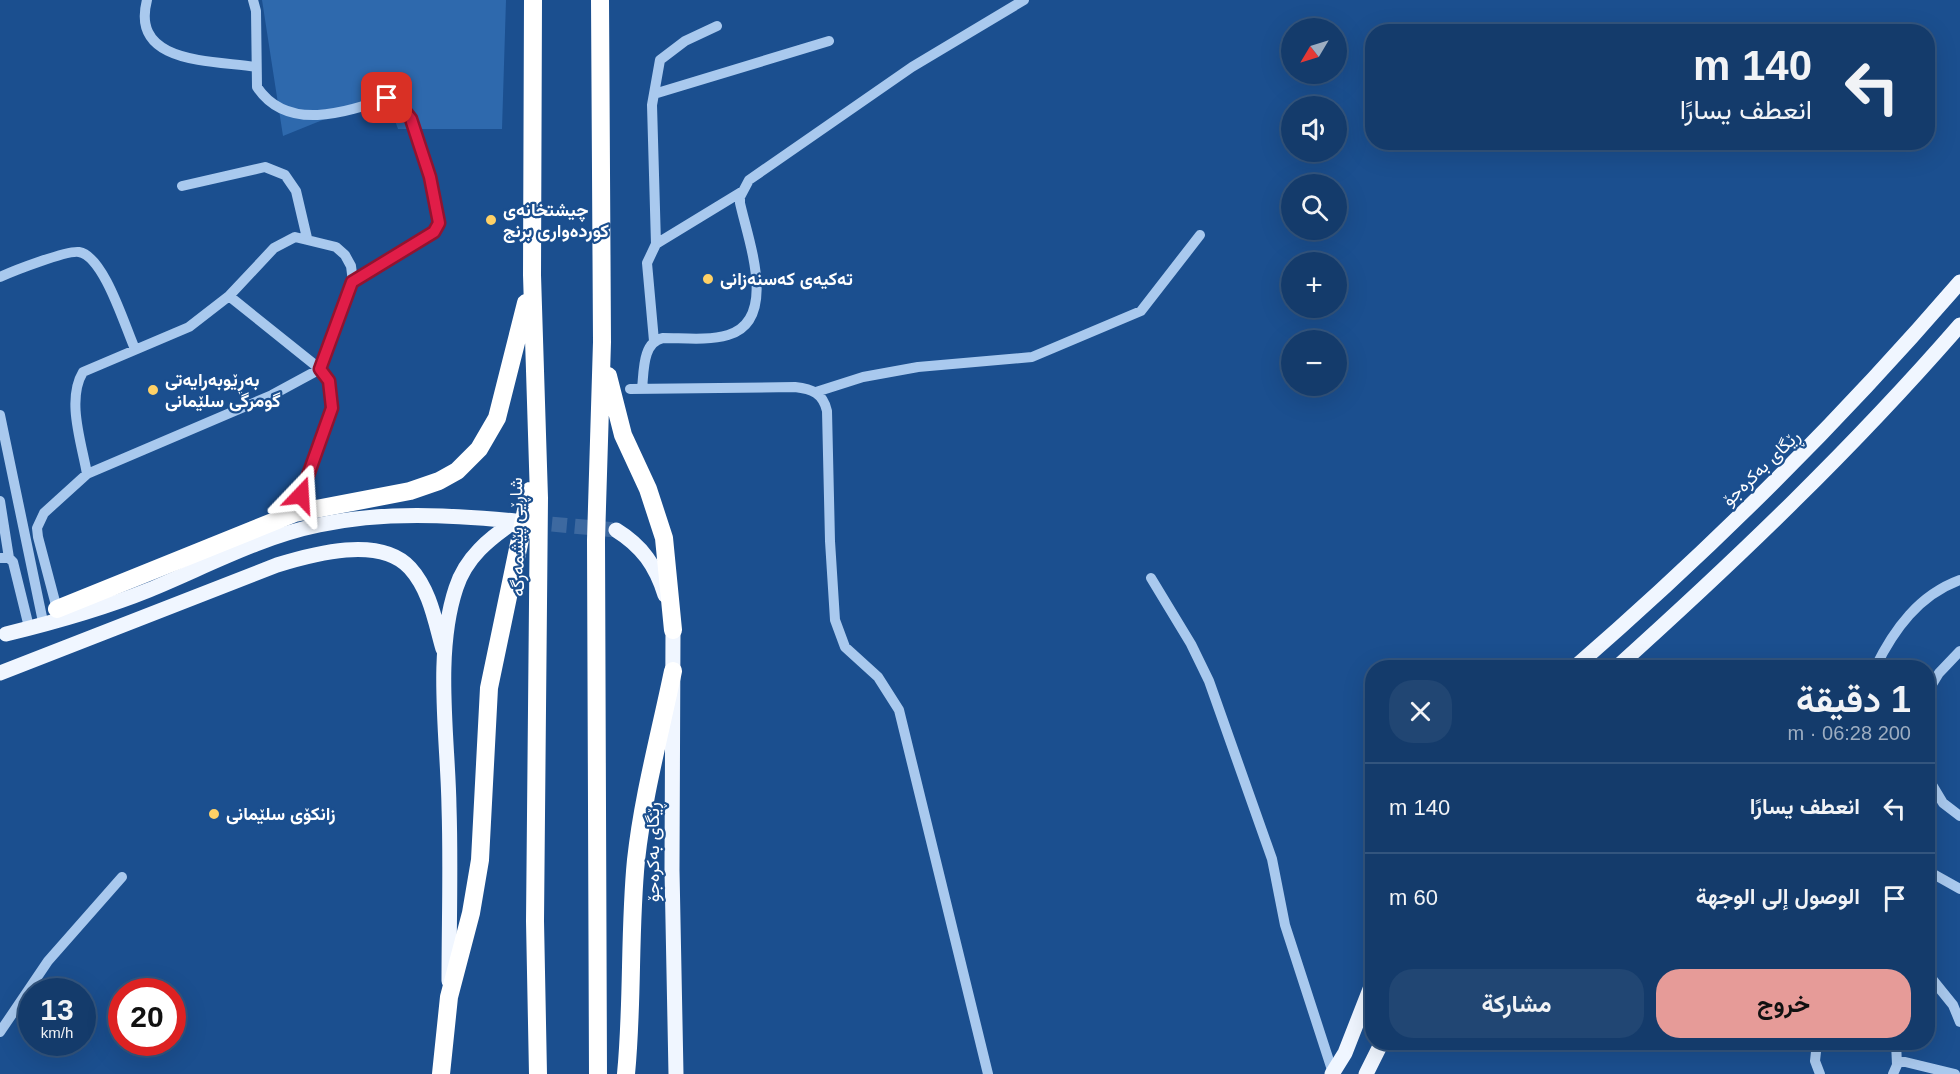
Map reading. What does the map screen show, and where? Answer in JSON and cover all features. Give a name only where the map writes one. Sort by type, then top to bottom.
[{"type":"highway","name":"شاڕێی پێشمەرگە","points":[[533,0],[532,275],[538,648],[534,921],[538,1074]]},
{"type":"highway","points":[[598,1074],[596,540],[602,342],[600,0]]},
{"type":"highway","points":[[42,616],[295,513],[410,491],[439,481],[469,461],[485,440],[502,405],[532,275]]},
{"type":"highway","points":[[602,342],[616,416],[648,489],[664,538],[673,630]]},
{"type":"highway","points":[[441,1074],[448,997],[471,913],[480,860],[489,688],[536,460]]},
{"type":"highway","points":[[626,1074],[632,991],[636,861],[646,799],[673,671]]},
{"type":"main road","name":"ڕێگای بەکرەجۆ","points":[[1583,660],[1709,545],[1817,441],[1880,375],[1960,282]]},
{"type":"main road","points":[[1625,660],[1730,564],[1813,483],[1900,394],[1960,325]]},
{"type":"main road","points":[[3,635],[71,619],[147,591],[274,537],[320,525],[362,518],[412,516],[515,521],[478,550],[465,568],[452,603],[446,657],[450,1074]]},
{"type":"main road","name":"ڕێگای بەکرەجۆ","points":[[616,530],[636,543],[651,562],[665,595],[673,630],[672,870],[676,1074]]},
{"type":"main road","points":[[0,673],[277,565],[309,555],[341,550],[374,551],[390,555],[400,559],[410,568],[430,602],[446,657]]},
{"type":"main road","points":[[3,635],[42,616]]},
{"type":"main road","points":[[1332,1074],[1345,1053],[1365,1002]]},
{"type":"main road","points":[[1366,1074],[1378,1050]]},
{"type":"street","points":[[147,0],[145,25],[154,44],[168,53],[256,67]]},
{"type":"street","points":[[254,0],[257,87],[265,98],[301,117],[361,107],[387,98],[400,105],[411,119],[430,177],[439,223],[434,232],[352,282]]},
{"type":"street","points":[[656,244],[691,220],[742,191],[756,174],[868,100],[912,67],[1024,0]]},
{"type":"street","points":[[642,389],[647,355],[654,341],[647,262],[656,244],[652,105],[660,60],[685,41],[717,26]]},
{"type":"street","points":[[654,94],[829,41]]},
{"type":"street","points":[[182,186],[265,167],[285,175],[296,191],[306,238]]},
{"type":"street","points":[[654,341],[663,338],[726,336],[742,329],[750,319],[758,294],[740,203],[742,191]]},
{"type":"street","points":[[816,392],[864,377],[918,367],[1032,357],[1141,311],[1200,235]]},
{"type":"street","points":[[42,616],[38,528],[44,513],[51,504],[87,474],[272,395],[320,369],[352,282],[351,266],[345,255],[336,247],[295,237],[274,248],[230,296],[189,327],[90,367],[79,380],[76,405],[87,474]]},
{"type":"street","points":[[0,277],[71,253],[86,255],[99,266],[135,349]]},
{"type":"street","points":[[230,296],[320,369],[329,381],[332,408],[295,513]]},
{"type":"street","points":[[630,389],[795,387],[816,392],[822,397],[827,411],[830,542],[835,620],[845,647],[882,683],[899,710],[988,1074]]},
{"type":"street","points":[[0,415],[42,616]]},
{"type":"street","points":[[0,501],[4,558],[15,569],[42,616]]},
{"type":"street","points":[[1151,578],[1191,644],[1209,681],[1272,859],[1285,925],[1332,1074]]},
{"type":"street","points":[[1879,660],[1889,638],[1907,617],[1929,597],[1960,580]]},
{"type":"street","points":[[1935,680],[1960,651]]},
{"type":"street","points":[[1935,790],[1943,803],[1960,816]]},
{"type":"street","points":[[1935,875],[1960,889]]},
{"type":"street","points":[[0,1032],[48,961],[122,877]]},
{"type":"street","points":[[1935,983],[1953,1005],[1960,1022]]},
{"type":"street","points":[[1816,1050],[1815,1061],[1820,1074]]},
{"type":"street","points":[[1893,1074],[1897,1060],[1896,1050]]},
{"type":"street","points":[[1897,1060],[1955,1074]]},
{"type":"shaded area","points":[[262,0],[506,0],[502,129],[398,129],[393,115],[367,102],[283,136]]},
{"type":"tunnel","points":[[529,522],[616,530]]},
{"type":"place","name":"چيشتخانەی کوردەواری برنج","points":[[491,220]]},
{"type":"place","name":"تەکیەی کەسنەزانی","points":[[708,279]]},
{"type":"place","name":"بەڕێوبەرایەتی گومرگی سلێمانی","points":[[153,390]]},
{"type":"place","name":"زانکۆی سلێمانی","points":[[214,814]]},
{"type":"route","points":[[301,495],[332,408],[329,381],[320,369],[352,282],[387,263],[434,232],[439,223],[430,177],[411,119],[400,105],[387,98]]}]
